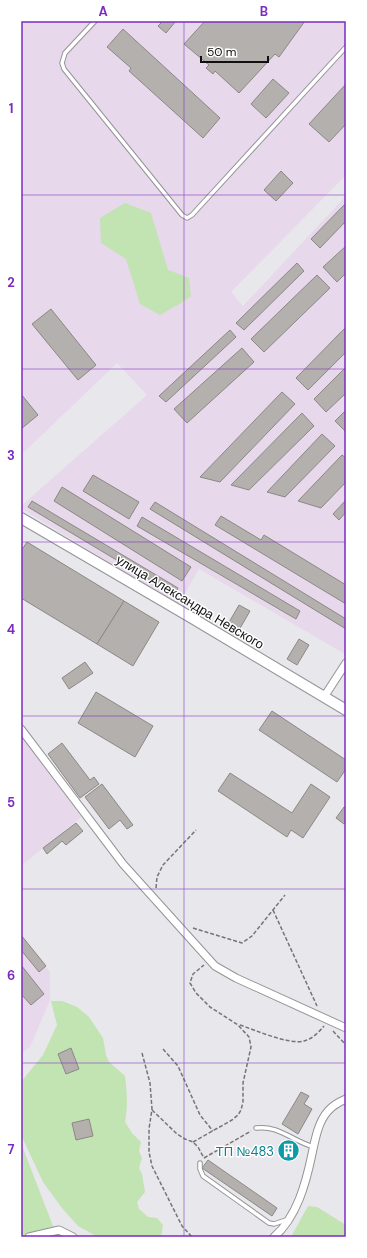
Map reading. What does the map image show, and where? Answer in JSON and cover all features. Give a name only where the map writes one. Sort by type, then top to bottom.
[{"type":"street","name":"улица Александра Невского","points":[[21,518],[346,710]]},
{"type":"street","points":[[324,697],[346,663]]},
{"type":"street","points":[[21,729],[123,864],[215,966],[236,978],[346,1028]]},
{"type":"street","points":[[274,1237],[281,1231],[291,1217],[308,1174],[321,1121],[328,1110],[337,1103],[346,1099]]},
{"type":"street","points":[[28,1237],[59,1230],[73,1237]]},
{"type":"lane","points":[[95,21],[65,53],[62,63],[64,69],[182,214],[187,218],[192,215],[346,47]]},
{"type":"lane","points":[[256,1128],[272,1128],[304,1144],[314,1147]]},
{"type":"lane","points":[[200,1163],[200,1169],[203,1176],[269,1223],[274,1224],[291,1217]]},
{"type":"path","points":[[156,888],[156,877],[163,865],[196,830]]},
{"type":"path","points":[[175,922],[242,943],[252,936],[285,895]]},
{"type":"path","points":[[238,1025],[289,1041],[304,1041],[316,1034],[327,1024],[321,1017],[273,910]]},
{"type":"path","points":[[193,1142],[232,1120],[238,1115],[243,1102],[243,1083],[251,1047],[249,1037],[238,1025],[210,1007],[196,993],[190,983],[193,974],[210,960]]},
{"type":"path","points":[[331,1029],[346,1045]]},
{"type":"path","points":[[163,1049],[178,1066],[200,1115],[213,1131]]},
{"type":"path","points":[[142,1053],[150,1083],[152,1109],[149,1129],[152,1166],[182,1226],[192,1237]]},
{"type":"path","points":[[152,1109],[177,1134],[193,1142],[198,1147],[204,1158],[256,1128]]},
{"type":"shaded area","points":[[21,21],[346,21],[346,175],[231,292],[243,306],[346,196],[345,654],[199,569],[178,605],[21,508],[21,506],[147,395],[117,363],[21,455]]},
{"type":"shaded area","points":[[21,734],[81,817],[21,866]]},
{"type":"shaded area","points":[[21,936],[50,972],[50,1000],[30,1047],[21,1053]]},
{"type":"green space","points":[[125,203],[151,213],[168,270],[189,278],[191,296],[160,315],[140,304],[126,259],[101,243],[100,218]]},
{"type":"green space","points":[[51,1001],[62,1001],[77,1007],[89,1017],[103,1038],[106,1055],[109,1062],[125,1076],[127,1110],[125,1122],[132,1133],[141,1142],[139,1151],[142,1158],[139,1168],[142,1174],[145,1192],[137,1202],[139,1209],[148,1217],[157,1218],[163,1225],[161,1237],[98,1237],[78,1226],[62,1208],[43,1182],[21,1135],[21,1082],[43,1055],[57,1025]]},
{"type":"green space","points":[[21,1143],[53,1226],[71,1237],[21,1237]]},
{"type":"green space","points":[[308,1206],[317,1207],[346,1225],[346,1237],[291,1237]]},
{"type":"building","points":[[158,21],[176,21],[166,33],[158,26],[161,23]]},
{"type":"building","points":[[205,21],[305,21],[279,57],[275,54],[239,93],[215,71],[213,74],[206,68],[209,65],[184,44]]},
{"type":"building","points":[[123,29],[220,118],[203,138],[129,71],[131,68],[107,47]]},
{"type":"building","points":[[273,79],[289,93],[266,118],[251,104]]},
{"type":"building","points":[[346,84],[346,124],[329,142],[309,124]]},
{"type":"building","points":[[281,171],[293,183],[276,201],[264,190]]},
{"type":"building","points":[[346,203],[346,221],[320,248],[311,239]]},
{"type":"building","points":[[346,246],[346,273],[337,282],[323,267]]},
{"type":"building","points":[[297,263],[304,271],[244,330],[236,323]]},
{"type":"building","points":[[317,275],[330,288],[264,352],[251,339]]},
{"type":"building","points":[[51,309],[96,365],[78,380],[32,324]]},
{"type":"building","points":[[346,327],[346,352],[308,390],[296,378]]},
{"type":"building","points":[[230,330],[236,337],[166,402],[159,396]]},
{"type":"building","points":[[242,348],[254,362],[187,423],[174,409]]},
{"type":"building","points":[[346,367],[346,393],[326,412],[314,399]]},
{"type":"building","points":[[282,392],[295,404],[220,482],[200,477]]},
{"type":"building","points":[[21,394],[38,415],[21,429]]},
{"type":"building","points":[[346,410],[346,432],[335,421]]},
{"type":"building","points":[[302,413],[314,426],[249,490],[231,485]]},
{"type":"building","points":[[322,434],[335,446],[285,497],[267,492]]},
{"type":"building","points":[[342,455],[346,458],[346,482],[321,508],[298,501]]},
{"type":"building","points":[[93,475],[139,502],[129,519],[83,491]]},
{"type":"building","points":[[62,487],[191,567],[182,581],[54,501]]},
{"type":"building","points":[[346,500],[346,512],[339,520],[333,514]]},
{"type":"building","points":[[32,501],[178,588],[175,595],[28,507]]},
{"type":"building","points":[[155,502],[346,619],[346,629],[150,509]]},
{"type":"building","points":[[221,516],[261,540],[264,535],[346,585],[346,604],[215,525]]},
{"type":"building","points":[[142,517],[300,611],[296,619],[137,526]]},
{"type":"building","points":[[27,542],[124,601],[97,644],[21,598],[21,551]]},
{"type":"building","points":[[124,601],[159,622],[133,666],[97,644]]},
{"type":"building","points":[[239,605],[250,611],[239,630],[228,624]]},
{"type":"building","points":[[299,639],[309,645],[297,665],[287,659]]},
{"type":"building","points":[[85,662],[93,673],[69,689],[62,678]]},
{"type":"building","points":[[96,692],[153,726],[135,757],[78,723]]},
{"type":"building","points":[[272,711],[346,760],[346,769],[337,782],[259,730]]},
{"type":"building","points":[[62,743],[90,780],[94,777],[99,784],[80,798],[48,754]]},
{"type":"building","points":[[230,773],[292,813],[311,784],[330,797],[303,838],[291,830],[287,837],[218,791]]},
{"type":"building","points":[[102,784],[133,825],[127,829],[120,820],[109,829],[85,797]]},
{"type":"building","points":[[344,807],[346,808],[346,822],[344,824],[336,818]]},
{"type":"building","points":[[76,823],[83,831],[66,845],[62,841],[47,854],[43,848]]},
{"type":"building","points":[[21,935],[46,966],[39,972],[21,950]]},
{"type":"building","points":[[21,965],[44,994],[31,1005],[21,994]]},
{"type":"building","points":[[71,1048],[79,1069],[66,1074],[58,1054]]},
{"type":"building","points":[[301,1092],[309,1096],[304,1104],[312,1109],[298,1134],[282,1124]]},
{"type":"building","points":[[89,1119],[93,1136],[76,1140],[72,1123]]},
{"type":"building","name":"ТП №483","points":[[287,1146],[295,1150],[291,1157],[283,1153]]},
{"type":"building","points":[[208,1160],[277,1208],[272,1216],[202,1168]]},
{"type":"place","name":"ТП №483","points":[[289,1151]]}]
